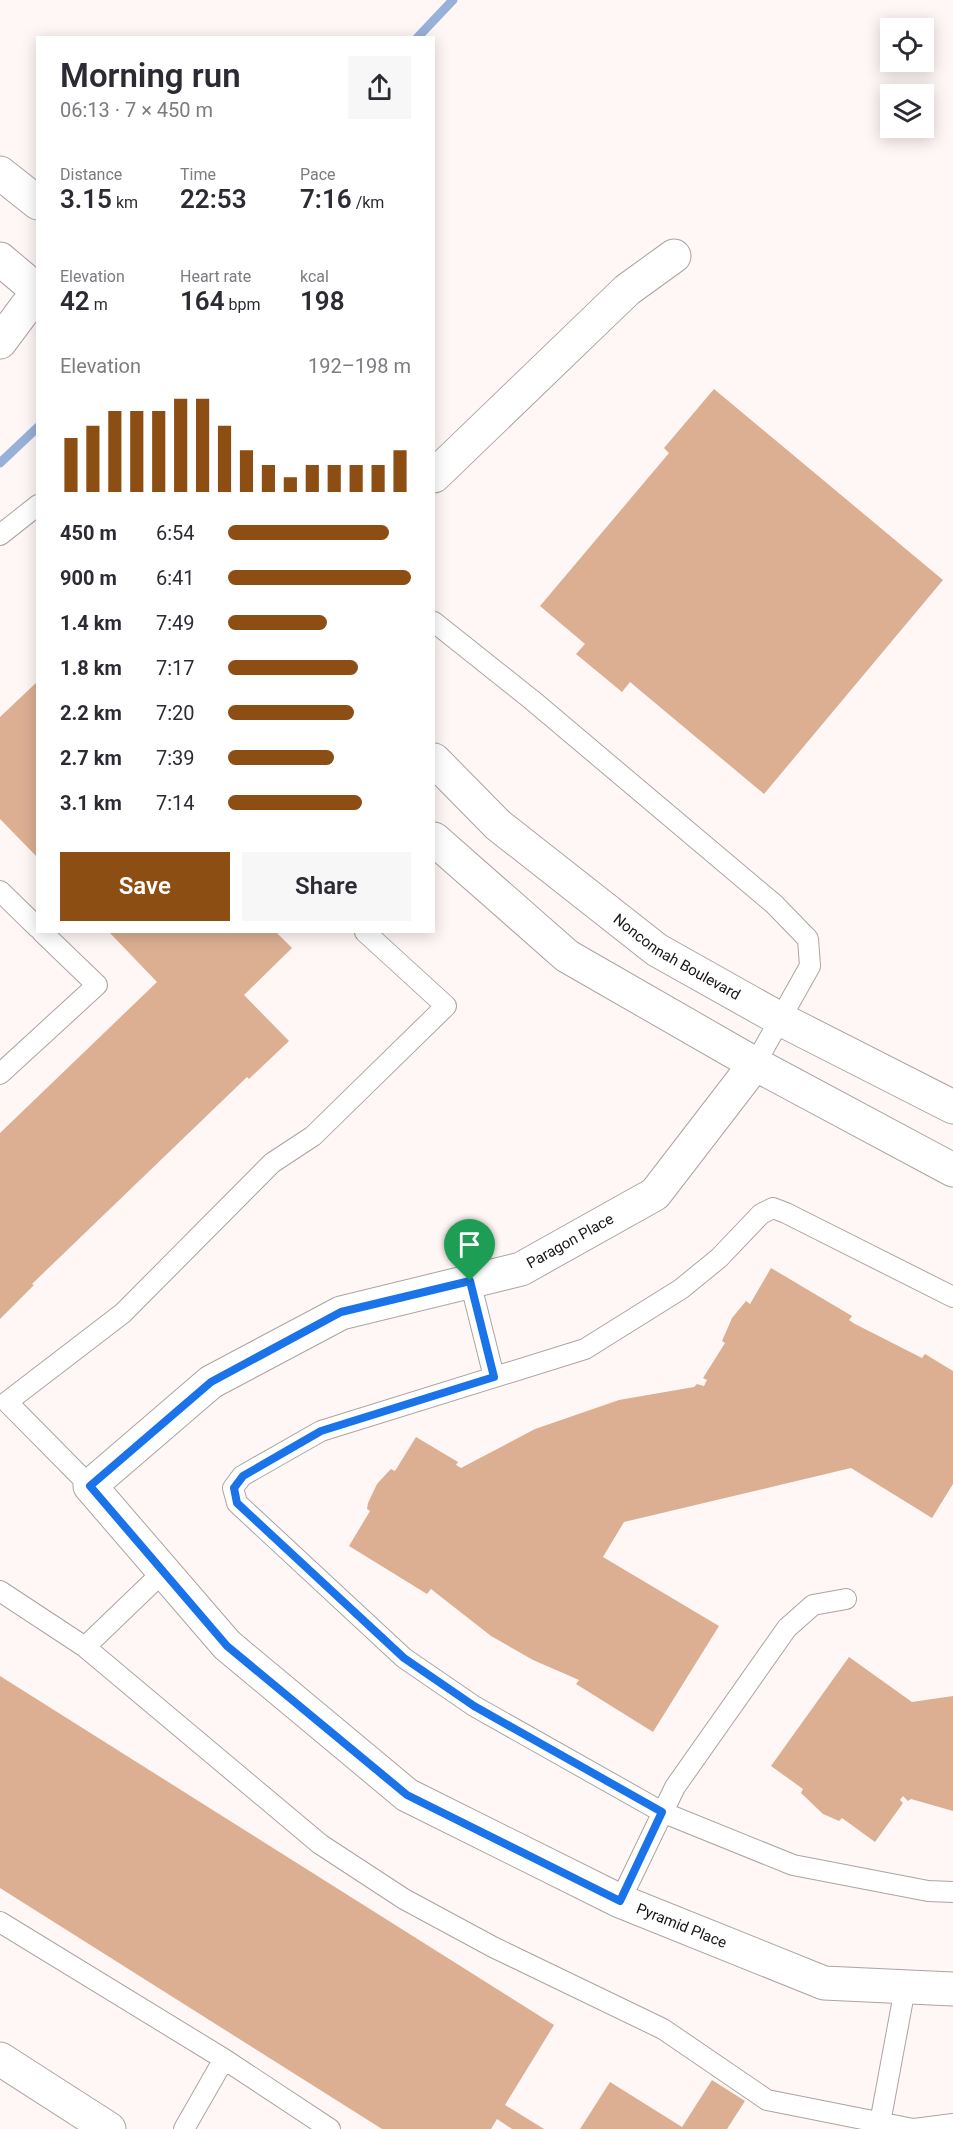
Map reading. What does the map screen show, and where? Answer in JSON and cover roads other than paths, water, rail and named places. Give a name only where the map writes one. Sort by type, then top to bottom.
[{"type":"street","points":[[0,173],[36,201]]},
{"type":"street","points":[[435,475],[627,290],[674,256]]},
{"type":"street","points":[[0,259],[36,289]]},
{"type":"street","points":[[0,342],[36,294]]},
{"type":"street","name":"Nonconnah Boulevard","points":[[435,761],[498,825],[657,950],[780,1019],[953,1107]]},
{"type":"street","points":[[435,840],[567,956],[755,1064],[953,1170]]},
{"type":"street","name":"Paragon Place","points":[[90,1486],[211,1382],[341,1312],[520,1269],[655,1194],[755,1064]]},
{"type":"street","name":"Pyramid Place","points":[[90,1486],[227,1646],[407,1795],[620,1901],[824,1983],[953,1989]]},
{"type":"street","points":[[0,2059],[109,2129]]},
{"type":"lane","points":[[0,535],[36,507]]},
{"type":"lane","points":[[435,622],[532,700],[774,904],[808,939],[810,966],[755,1064]]},
{"type":"lane","points":[[0,891],[36,926]]},
{"type":"lane","points":[[0,1074],[97,986],[43,933]]},
{"type":"lane","points":[[90,1486],[7,1402],[123,1313],[272,1162],[313,1137],[446,1006],[366,933]]},
{"type":"lane","points":[[953,1297],[773,1208],[761,1214],[719,1258],[681,1289],[585,1349],[321,1431],[243,1476],[234,1488],[237,1503],[404,1658],[474,1706],[662,1812],[794,1865],[928,1891],[953,1892]]},
{"type":"lane","points":[[470,1281],[494,1377]]},
{"type":"lane","points":[[84,1647],[163,1572]]},
{"type":"lane","points":[[0,1591],[84,1647],[320,1844],[404,1899],[492,1947],[663,2029],[767,2100],[914,2129],[953,2124]]},
{"type":"lane","points":[[620,1901],[675,1787],[787,1628],[813,1605],[846,1599]]},
{"type":"lane","points":[[0,1922],[224,2059],[330,2129]]},
{"type":"lane","points":[[880,2123],[905,1988]]},
{"type":"lane","points":[[184,2129],[224,2059]]},
{"type":"waterway","points":[[419,36],[453,0]]},
{"type":"waterway","points":[[0,463],[36,429]]}]
